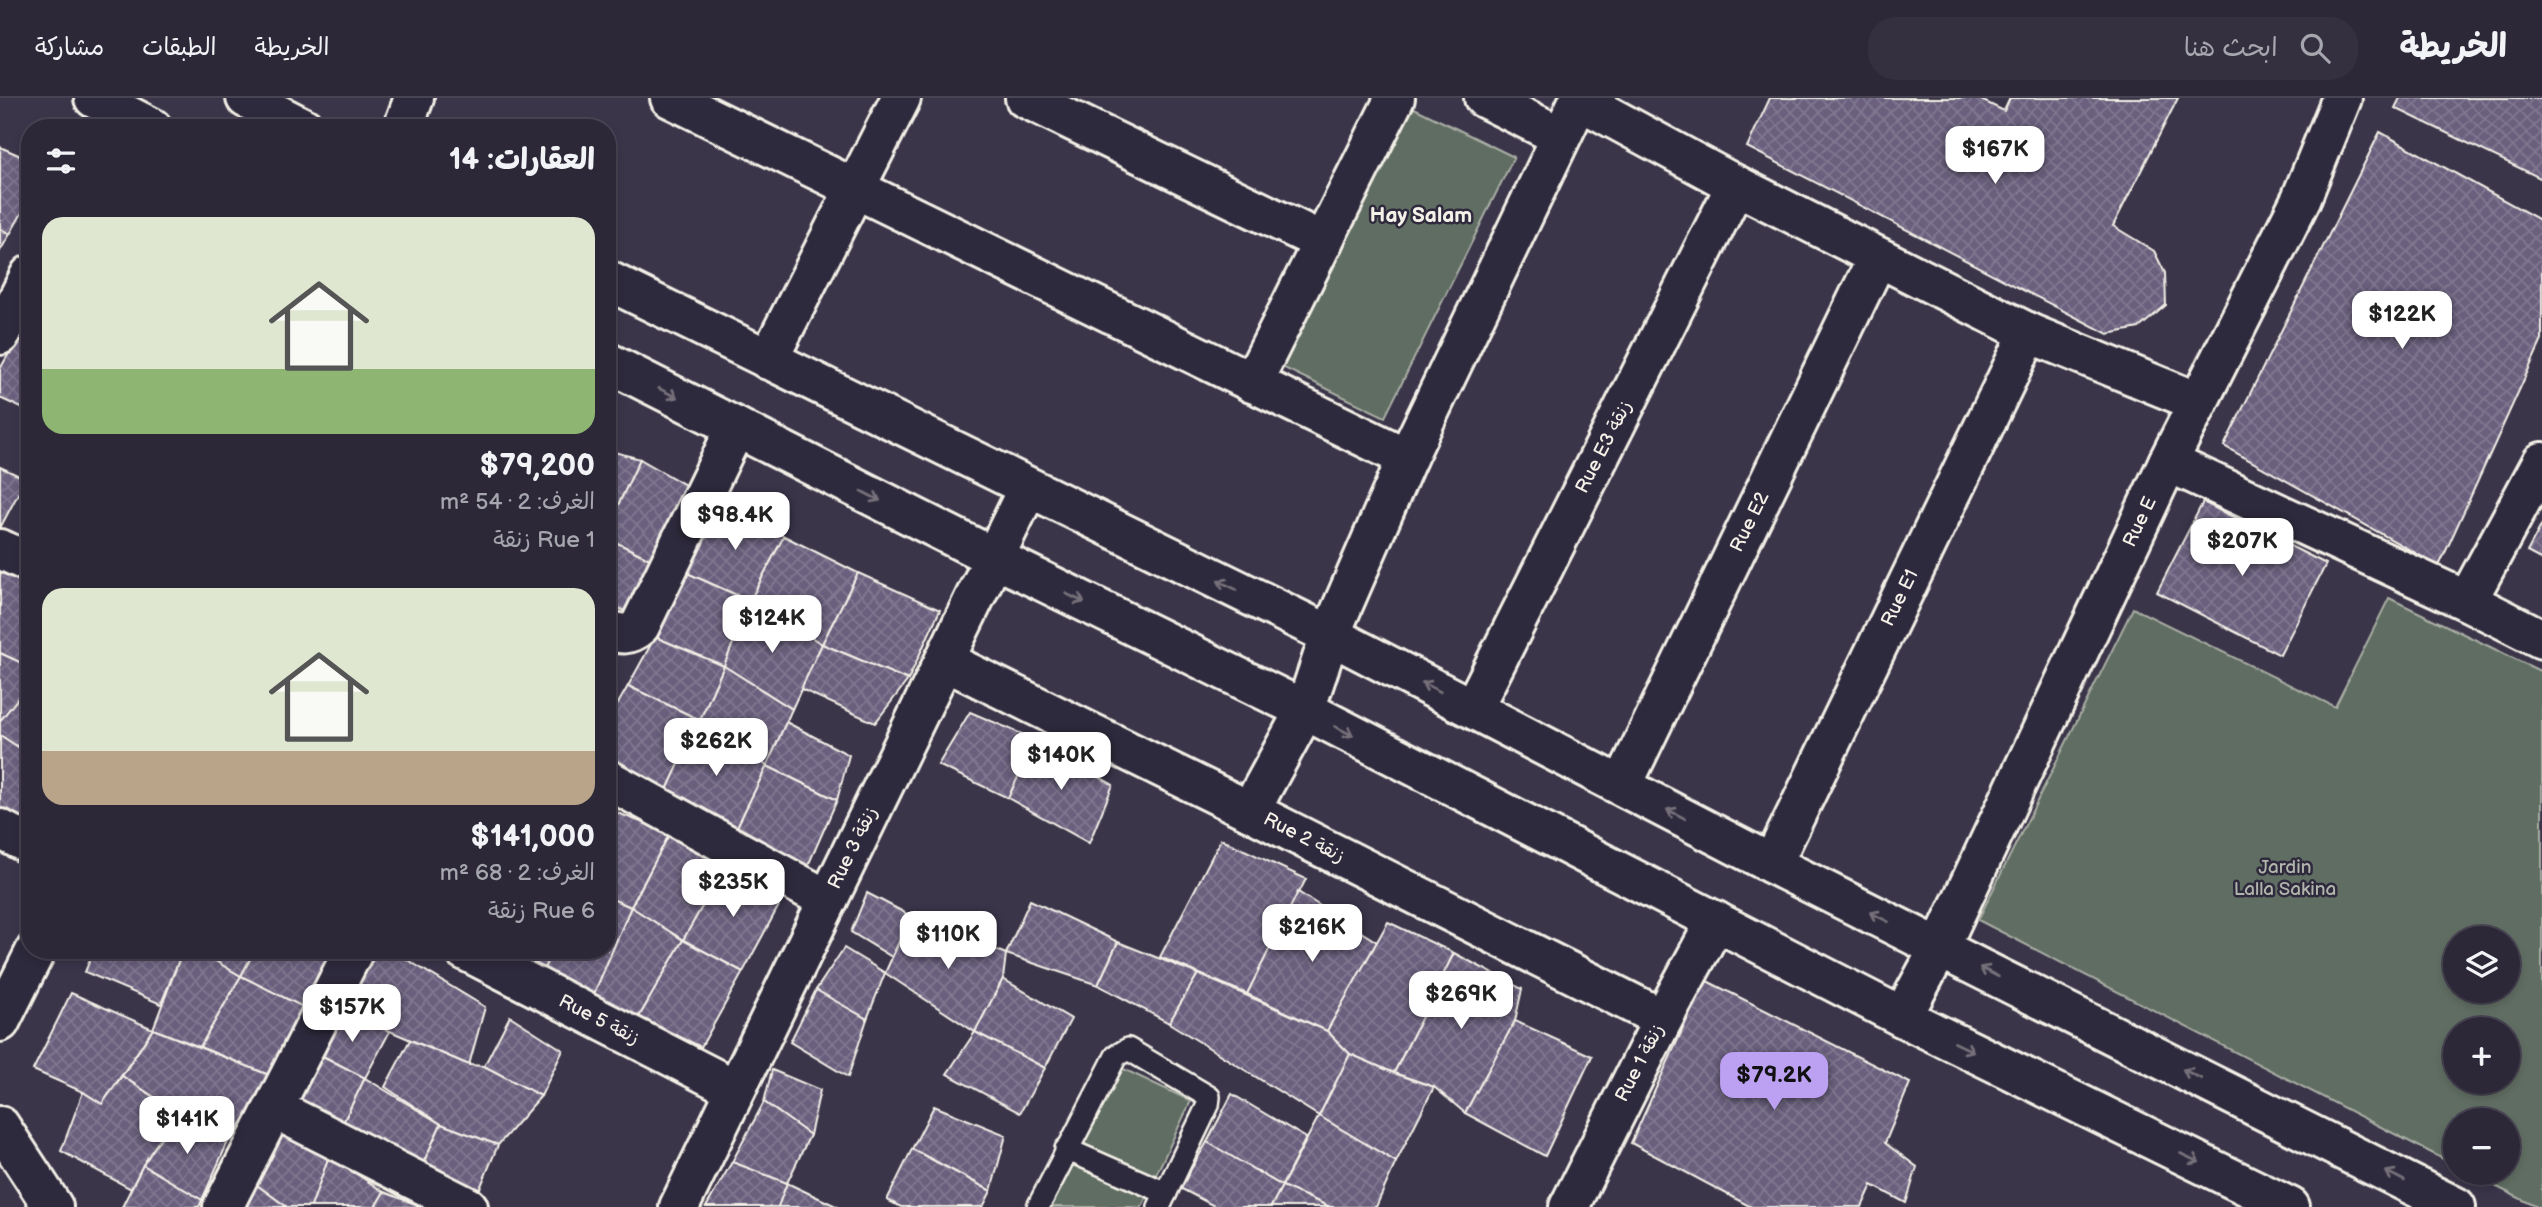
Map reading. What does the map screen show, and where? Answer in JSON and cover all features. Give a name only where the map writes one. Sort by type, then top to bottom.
[{"type":"street","points":[[246,98],[287,119]]},
{"type":"street","points":[[406,119],[414,98]]},
{"type":"street","points":[[670,98],[1407,458]]},
{"type":"street","points":[[768,360],[901,98]]},
{"type":"street","points":[[1026,98],[1323,242]]},
{"type":"street","points":[[1252,383],[1395,98]]},
{"type":"street","points":[[1484,98],[1560,136]]},
{"type":"street","name":"Rue E","points":[[1902,1017],[1940,947],[2168,462],[2301,199],[2342,98]]},
{"type":"street","points":[[1250,811],[1304,710],[1330,635],[1407,458],[1580,99],[1736,185],[2029,332],[2198,401]]},
{"type":"street","points":[[107,108],[132,119]]},
{"type":"street","name":"Rue E3 زنقة","points":[[1473,708],[1736,185]]},
{"type":"street","name":"Rue E2","points":[[1622,786],[1878,257]]},
{"type":"street","points":[[616,284],[1330,635],[1772,864],[2456,1207]]},
{"type":"street","points":[[2,325],[21,291]]},
{"type":"street","name":"Rue E1","points":[[1772,864],[2029,332]]},
{"type":"street","points":[[616,367],[1304,710],[1902,1017],[2290,1207]]},
{"type":"street","points":[[616,632],[632,633],[640,626],[736,427]]},
{"type":"street","points":[[2168,462],[2467,601],[2542,639]]},
{"type":"street","points":[[2467,601],[2542,462]]},
{"type":"street","name":"Rue 3 زنقة","points":[[679,1207],[1028,488]]},
{"type":"street","points":[[0,549],[21,559]]},
{"type":"street","name":"Rue 2 زنقة","points":[[945,661],[1662,1019]]},
{"type":"street","points":[[616,784],[828,900]]},
{"type":"street","points":[[0,829],[21,840]]},
{"type":"street","name":"Rue 1 زنقة","points":[[1569,1207],[1662,1019],[1716,921]]},
{"type":"street","points":[[0,1022],[32,959]]},
{"type":"street","points":[[223,1207],[350,959]]},
{"type":"street","name":"Rue 5 زنقة","points":[[482,959],[735,1089]]},
{"type":"street","points":[[275,1109],[465,1206]]},
{"type":"street","points":[[0,1126],[53,1207]]},
{"type":"lane","points":[[1038,1207],[1066,1149],[1116,1056],[1128,1049],[1209,1097],[1208,1105],[1163,1200],[1066,1149]]},
{"type":"green space","points":[[1404,103],[1514,157],[1385,417],[1276,364]]},
{"type":"green space","name":"Jardin Lalla Sakina","points":[[2389,598],[2542,672],[2542,1207],[2493,1185],[2520,1185],[2520,1108],[2443,1108],[2443,1159],[1978,920],[2133,608],[2335,707]]},
{"type":"green space","points":[[1115,1065],[1191,1101],[1154,1179],[1078,1143]]},
{"type":"green space","points":[[1071,1160],[1147,1196],[1142,1207],[1048,1207]]},
{"type":"building","points":[[1770,98],[1977,98],[2004,111],[2010,98],[2178,98],[2113,226],[2154,251],[2165,273],[2166,305],[2139,328],[2108,334],[1747,147]]},
{"type":"building","points":[[2400,98],[2542,98],[2542,179],[2395,108]]},
{"type":"building","points":[[2380,132],[2542,221],[2542,340],[2439,566],[2224,446]]},
{"type":"building","points":[[0,147],[21,156],[21,215],[10,234],[0,229]]},
{"type":"building","points":[[0,229],[10,234],[0,251]]},
{"type":"building","points":[[17,339],[21,341],[21,408],[0,398],[0,369]]},
{"type":"building","points":[[616,452],[640,459],[616,510]]},
{"type":"building","points":[[640,459],[699,493],[660,564],[616,542],[616,510]]},
{"type":"building","points":[[0,467],[21,477],[21,488],[0,528]]},
{"type":"building","points":[[719,501],[784,536],[750,601],[687,573]]},
{"type":"building","points":[[2203,502],[2326,564],[2280,655],[2157,592]]},
{"type":"building","points":[[2542,524],[2542,560],[2527,552]]},
{"type":"building","points":[[784,536],[858,573],[822,644],[750,601]]},
{"type":"building","points":[[616,542],[660,564],[628,613],[616,607]]},
{"type":"building","points":[[0,572],[21,581],[21,663],[0,653]]},
{"type":"building","points":[[687,573],[750,601],[724,666],[655,637]]},
{"type":"building","points":[[858,573],[940,610],[908,680],[822,644]]},
{"type":"building","points":[[750,601],[822,644],[792,709],[724,666]]},
{"type":"building","points":[[655,637],[724,666],[700,720],[628,686]]},
{"type":"building","points":[[822,644],[908,680],[875,723],[801,689]]},
{"type":"building","points":[[0,653],[21,663],[21,695],[0,721]]},
{"type":"building","points":[[724,666],[792,709],[767,766],[700,720]]},
{"type":"building","points":[[628,686],[700,720],[665,794],[616,760],[616,707]]},
{"type":"building","points":[[21,695],[21,749],[0,735],[0,721]]},
{"type":"building","points":[[970,712],[1036,740],[1008,798],[938,765]]},
{"type":"building","points":[[700,720],[767,766],[734,833],[665,794]]},
{"type":"building","points":[[786,722],[849,755],[837,800],[767,766]]},
{"type":"building","points":[[0,735],[21,749],[21,822],[0,811]]},
{"type":"building","points":[[1036,740],[1113,785],[1089,843],[1008,798]]},
{"type":"building","points":[[767,766],[837,800],[807,868],[734,833]]},
{"type":"building","points":[[616,812],[670,833],[631,907],[616,901]]},
{"type":"building","points":[[670,833],[725,867],[683,940],[631,907]]},
{"type":"building","points":[[1221,839],[1306,879],[1247,994],[1160,957]]},
{"type":"building","points":[[725,867],[783,898],[743,972],[683,940]]},
{"type":"building","points":[[1298,892],[1377,942],[1327,1031],[1247,994]]},
{"type":"building","points":[[867,893],[911,916],[892,957],[851,932]]},
{"type":"building","points":[[1030,900],[1118,942],[1098,985],[1006,954]]},
{"type":"building","points":[[616,901],[631,907],[616,942]]},
{"type":"building","points":[[631,907],[683,940],[639,1017],[594,994],[609,959],[616,959],[616,942]]},
{"type":"building","points":[[911,916],[1006,954],[1003,979],[975,1032],[885,973]]},
{"type":"building","points":[[1388,922],[1454,953],[1394,1073],[1350,1054],[1327,1031]]},
{"type":"building","points":[[683,940],[743,972],[701,1047],[639,1017]]},
{"type":"building","points":[[1118,942],[1198,974],[1169,1023],[1098,985]]},
{"type":"building","points":[[844,948],[885,973],[867,1019],[816,990]]},
{"type":"building","points":[[1454,953],[1522,989],[1515,1021],[1465,1113],[1434,1087],[1394,1073]]},
{"type":"building","points":[[90,959],[179,959],[161,1004],[85,972]]},
{"type":"building","points":[[180,959],[212,959],[241,976],[200,1047],[153,1029]]},
{"type":"building","points":[[212,959],[250,959],[241,976]]},
{"type":"building","points":[[250,959],[334,959],[307,1009],[241,976]]},
{"type":"building","points":[[365,959],[406,959],[485,1007],[469,1065],[390,1031],[337,1013]]},
{"type":"building","points":[[523,959],[548,959],[544,969]]},
{"type":"building","points":[[548,959],[609,959],[594,994],[544,969]]},
{"type":"building","points":[[1198,974],[1327,1031],[1350,1054],[1319,1116],[1169,1023]]},
{"type":"building","points":[[241,976],[307,1009],[274,1077],[200,1047]]},
{"type":"building","points":[[1003,979],[1071,1019],[1045,1068],[975,1032]]},
{"type":"building","points":[[1705,980],[1910,1083],[1885,1143],[1917,1167],[1906,1203],[1872,1185],[1862,1207],[1751,1207],[1631,1143]]},
{"type":"building","points":[[816,990],[867,1019],[848,1077],[790,1042]]},
{"type":"building","points":[[71,993],[153,1029],[102,1104],[83,1092],[33,1070]]},
{"type":"building","points":[[337,1013],[390,1031],[365,1078],[313,1051]]},
{"type":"building","points":[[510,1016],[563,1050],[541,1096],[484,1066]]},
{"type":"building","points":[[1515,1021],[1592,1056],[1545,1156],[1465,1113]]},
{"type":"building","points":[[153,1029],[274,1077],[227,1144],[122,1076]]},
{"type":"building","points":[[975,1032],[1045,1068],[1020,1113],[947,1074]]},
{"type":"building","points":[[410,1040],[469,1065],[484,1066],[541,1096],[498,1145],[441,1124],[385,1087]]},
{"type":"building","points":[[313,1051],[365,1078],[338,1133],[290,1100]]},
{"type":"building","points":[[1350,1054],[1434,1087],[1396,1162],[1319,1116]]},
{"type":"building","points":[[772,1070],[820,1090],[810,1135],[764,1102]]},
{"type":"building","points":[[122,1076],[177,1113],[143,1165],[131,1189],[61,1151],[83,1092],[102,1104]]},
{"type":"building","points":[[365,1078],[441,1124],[419,1173],[338,1133]]},
{"type":"building","points":[[1232,1094],[1306,1138],[1282,1186],[1207,1142]]},
{"type":"building","points":[[764,1102],[810,1135],[787,1183],[732,1162]]},
{"type":"building","points":[[934,1106],[1006,1135],[991,1191],[912,1149]]},
{"type":"building","points":[[177,1113],[227,1144],[202,1200],[143,1165]]},
{"type":"building","points":[[1319,1116],[1396,1162],[1376,1207],[1330,1207],[1282,1186]]},
{"type":"building","points":[[441,1124],[498,1145],[476,1198],[419,1173]]},
{"type":"building","points":[[275,1129],[329,1156],[311,1207],[287,1207],[247,1178]]},
{"type":"building","points":[[1207,1142],[1282,1186],[1271,1207],[1216,1207],[1180,1188]]},
{"type":"building","points":[[912,1149],[991,1191],[983,1207],[901,1207],[887,1200]]},
{"type":"building","points":[[329,1156],[384,1192],[375,1207],[311,1207]]},
{"type":"building","points":[[732,1162],[787,1183],[778,1207],[706,1207]]},
{"type":"building","points":[[143,1165],[202,1200],[199,1207],[122,1207]]},
{"type":"building","points":[[247,1178],[287,1207],[231,1207]]},
{"type":"building","points":[[787,1183],[838,1207],[778,1207]]},
{"type":"building","points":[[1282,1186],[1330,1207],[1271,1207]]},
{"type":"building","points":[[384,1192],[423,1207],[375,1207]]},
{"type":"district","name":"Hay Salam","points":[[1421,215]]}]
